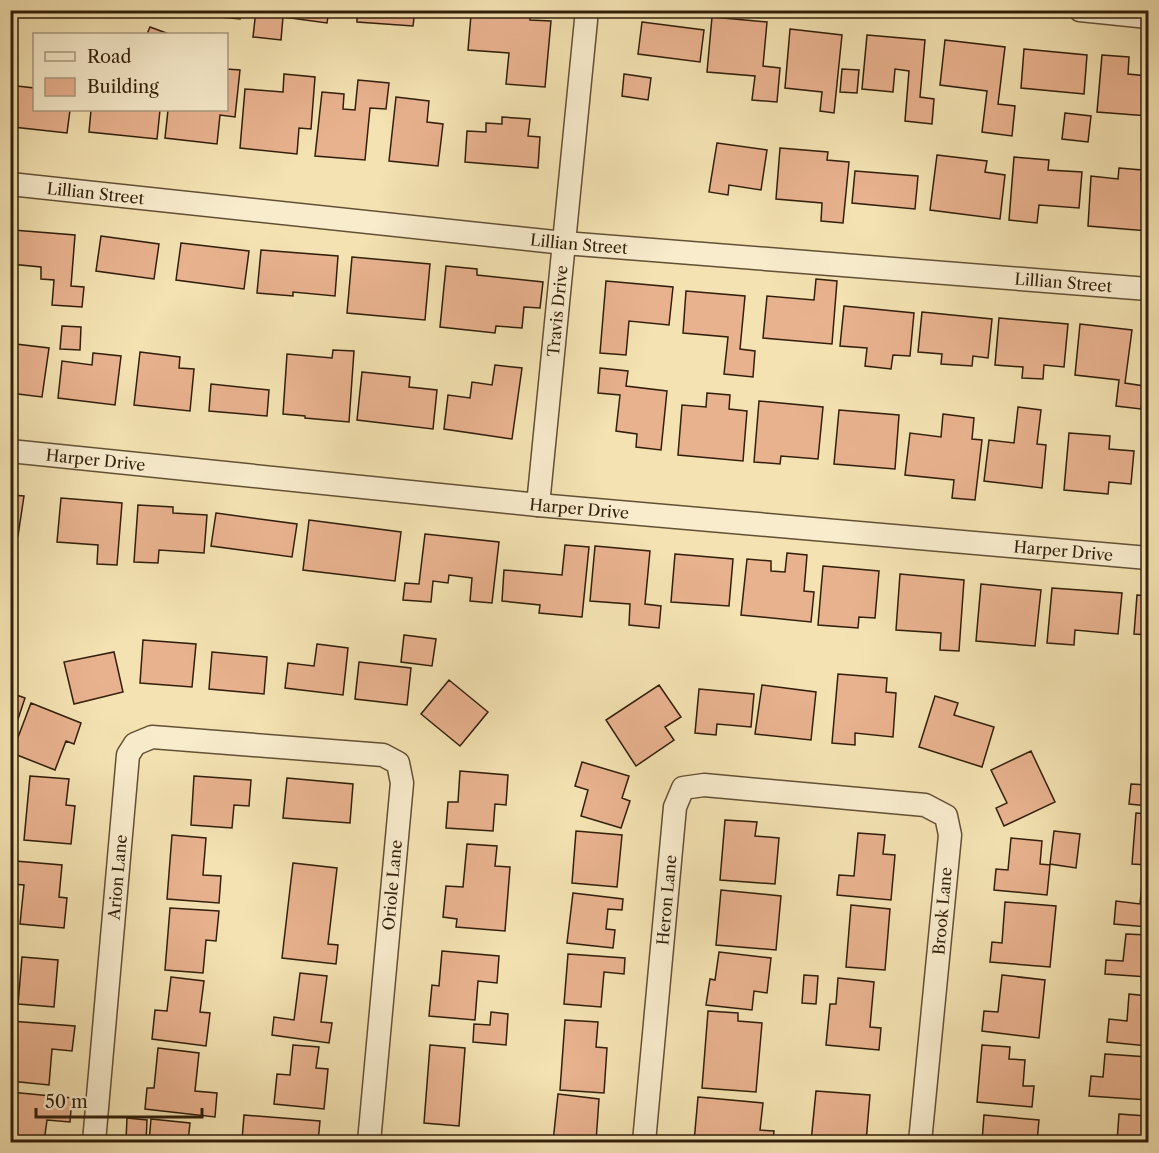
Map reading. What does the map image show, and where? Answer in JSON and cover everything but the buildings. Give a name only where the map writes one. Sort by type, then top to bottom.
[{"type":"street","name":"Travis Drive","points":[[538,505],[587,10]]},
{"type":"street","points":[[1080,10],[1149,17]]},
{"type":"street","name":"Lillian Street","points":[[10,184],[564,243],[1149,289]]},
{"type":"street","name":"Harper Drive","points":[[10,451],[538,505],[1149,558]]},
{"type":"street","name":"Arion Lane","points":[[94,1143],[128,755],[135,744],[152,737],[264,747]]},
{"type":"street","name":"Oriole Lane","points":[[264,747],[383,755],[398,763],[402,783],[369,1143]]},
{"type":"street","name":"Heron Lane","points":[[644,1143],[675,807],[684,788],[704,785],[813,794]]},
{"type":"street","name":"Brook Lane","points":[[813,794],[925,805],[946,816],[950,835],[920,1143]]}]
